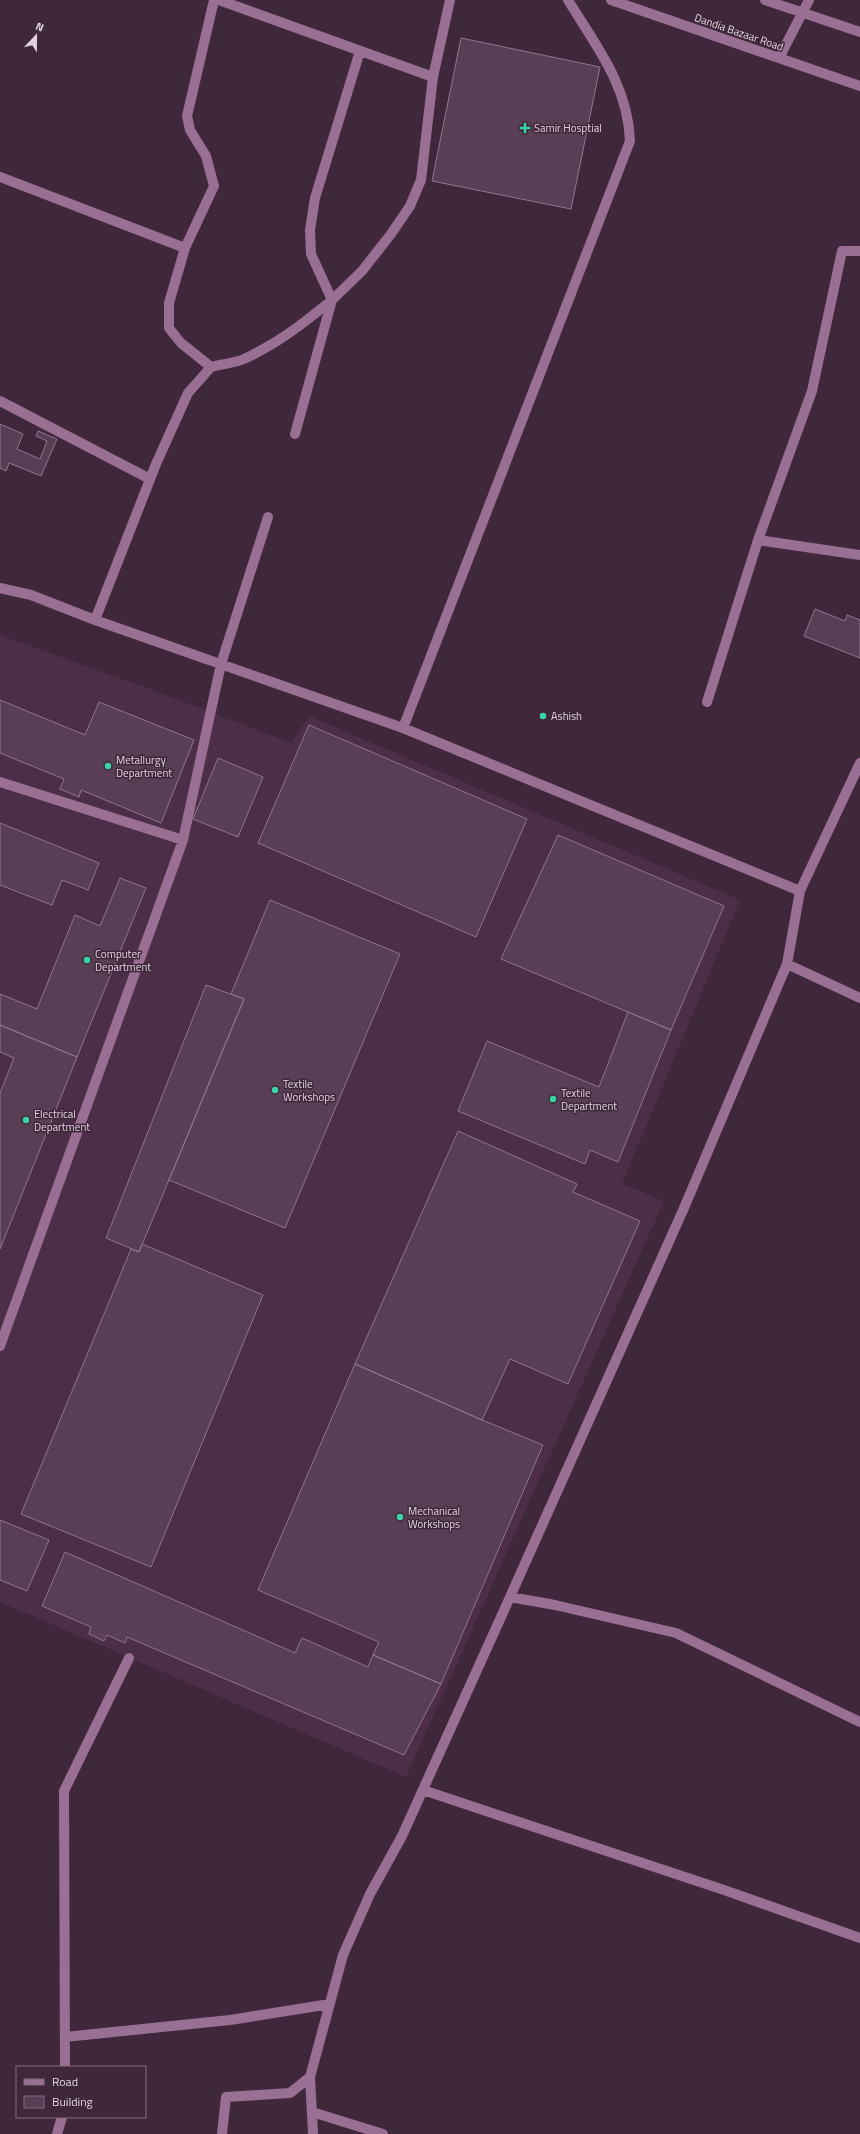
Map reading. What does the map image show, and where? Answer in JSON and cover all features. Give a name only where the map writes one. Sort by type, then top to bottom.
[{"type":"street","points":[[211,367],[181,343],[169,328],[169,302],[185,248],[214,186],[212,173],[206,156],[190,130],[187,116],[214,0]]},
{"type":"street","points":[[219,0],[433,77]]},
{"type":"street","points":[[95,620],[150,479],[188,393],[211,367],[243,359],[292,333],[332,300],[376,255],[410,206],[421,180],[433,77],[450,0]]},
{"type":"street","points":[[403,728],[630,141],[629,121],[617,82],[568,0]]},
{"type":"street","name":"Dandia Bazaar Road","points":[[611,0],[860,86]]},
{"type":"street","points":[[765,0],[860,32]]},
{"type":"street","points":[[778,58],[809,0]]},
{"type":"street","points":[[295,434],[332,300],[311,254],[310,230],[316,198],[360,51]]},
{"type":"street","points":[[0,177],[185,248]]},
{"type":"street","points":[[707,702],[758,540],[812,391],[842,251],[860,251]]},
{"type":"street","points":[[0,401],[150,479]]},
{"type":"street","points":[[0,1346],[183,840],[221,664],[268,517]]},
{"type":"street","points":[[758,540],[860,555]]},
{"type":"street","points":[[0,588],[31,595],[95,620],[403,728],[800,891]]},
{"type":"street","points":[[313,2134],[310,2077],[346,1948],[370,1894],[402,1836],[684,1208],[787,964],[800,891],[860,763]]},
{"type":"street","points":[[0,782],[183,840]]},
{"type":"street","points":[[787,964],[860,998]]},
{"type":"street","points":[[510,1597],[555,1604],[676,1633],[860,1722]]},
{"type":"street","points":[[65,2066],[64,1791],[129,1658]]},
{"type":"street","points":[[423,1790],[724,1890],[860,1938]]},
{"type":"street","points":[[65,2037],[230,2020],[330,2004]]},
{"type":"street","points":[[222,2134],[226,2097],[290,2093],[310,2077]]},
{"type":"street","points":[[312,2112],[383,2134]]},
{"type":"street","points":[[57,2134],[62,2118]]},
{"type":"shaded area","points":[[0,635],[155,691],[291,743],[309,716],[740,900],[622,1184],[664,1201],[406,1777],[0,1602]]},
{"type":"building","points":[[461,38],[600,67],[571,209],[432,181]]},
{"type":"building","points":[[0,424],[23,434],[17,449],[40,459],[47,441],[36,436],[38,431],[57,439],[41,476],[9,463],[6,471],[0,468]]},
{"type":"building","points":[[815,609],[845,621],[847,615],[860,620],[860,658],[804,636]]},
{"type":"building","name":"Metallurgy Department","points":[[0,700],[85,735],[99,702],[194,740],[161,823],[81,790],[79,797],[60,789],[64,779],[0,753]]},
{"type":"building","points":[[309,725],[527,819],[476,937],[258,843]]},
{"type":"building","points":[[218,758],[263,777],[238,837],[193,819]]},
{"type":"building","points":[[0,823],[99,863],[88,890],[62,880],[52,905],[0,885]]},
{"type":"building","points":[[558,835],[724,906],[671,1030],[501,959]]},
{"type":"building","name":"Computer Department","points":[[120,878],[146,888],[77,1057],[0,1025],[0,994],[37,1009],[75,915],[100,926]]},
{"type":"building","name":"Textile Workshops","points":[[270,900],[400,954],[285,1228],[169,1180],[244,999],[231,994]]},
{"type":"building","points":[[206,985],[244,999],[139,1252],[106,1238]]},
{"type":"building","name":"Textile Department","points":[[628,1012],[671,1030],[618,1162],[590,1150],[585,1164],[458,1111],[487,1041],[599,1087]]},
{"type":"building","name":"Electrical Department","points":[[0,1025],[77,1057],[0,1249],[0,1093],[14,1058],[0,1052]]},
{"type":"building","points":[[458,1131],[577,1184],[573,1192],[640,1221],[568,1384],[510,1359],[482,1420],[355,1364]]},
{"type":"building","points":[[142,1244],[263,1295],[151,1567],[21,1514],[131,1249],[139,1252]]},
{"type":"building","name":"Mechanical Workshops","points":[[355,1364],[543,1445],[441,1684],[373,1655],[379,1642],[258,1590]]},
{"type":"building","points":[[0,1520],[49,1540],[27,1591],[0,1580]]},
{"type":"building","points":[[65,1552],[295,1653],[302,1638],[368,1667],[373,1655],[441,1684],[404,1755],[127,1637],[125,1643],[107,1635],[104,1641],[89,1634],[91,1627],[42,1606]]},
{"type":"place","name":"Samir Hosptial","points":[[525,128]]},
{"type":"place","name":"Ashish","points":[[543,716]]},
{"type":"place","name":"Metallurgy Department","points":[[108,766]]},
{"type":"place","name":"Computer Department","points":[[87,960]]},
{"type":"place","name":"Textile Workshops","points":[[275,1090]]},
{"type":"place","name":"Textile Department","points":[[553,1099]]},
{"type":"place","name":"Electrical Department","points":[[26,1120]]},
{"type":"place","name":"Mechanical Workshops","points":[[400,1517]]}]
